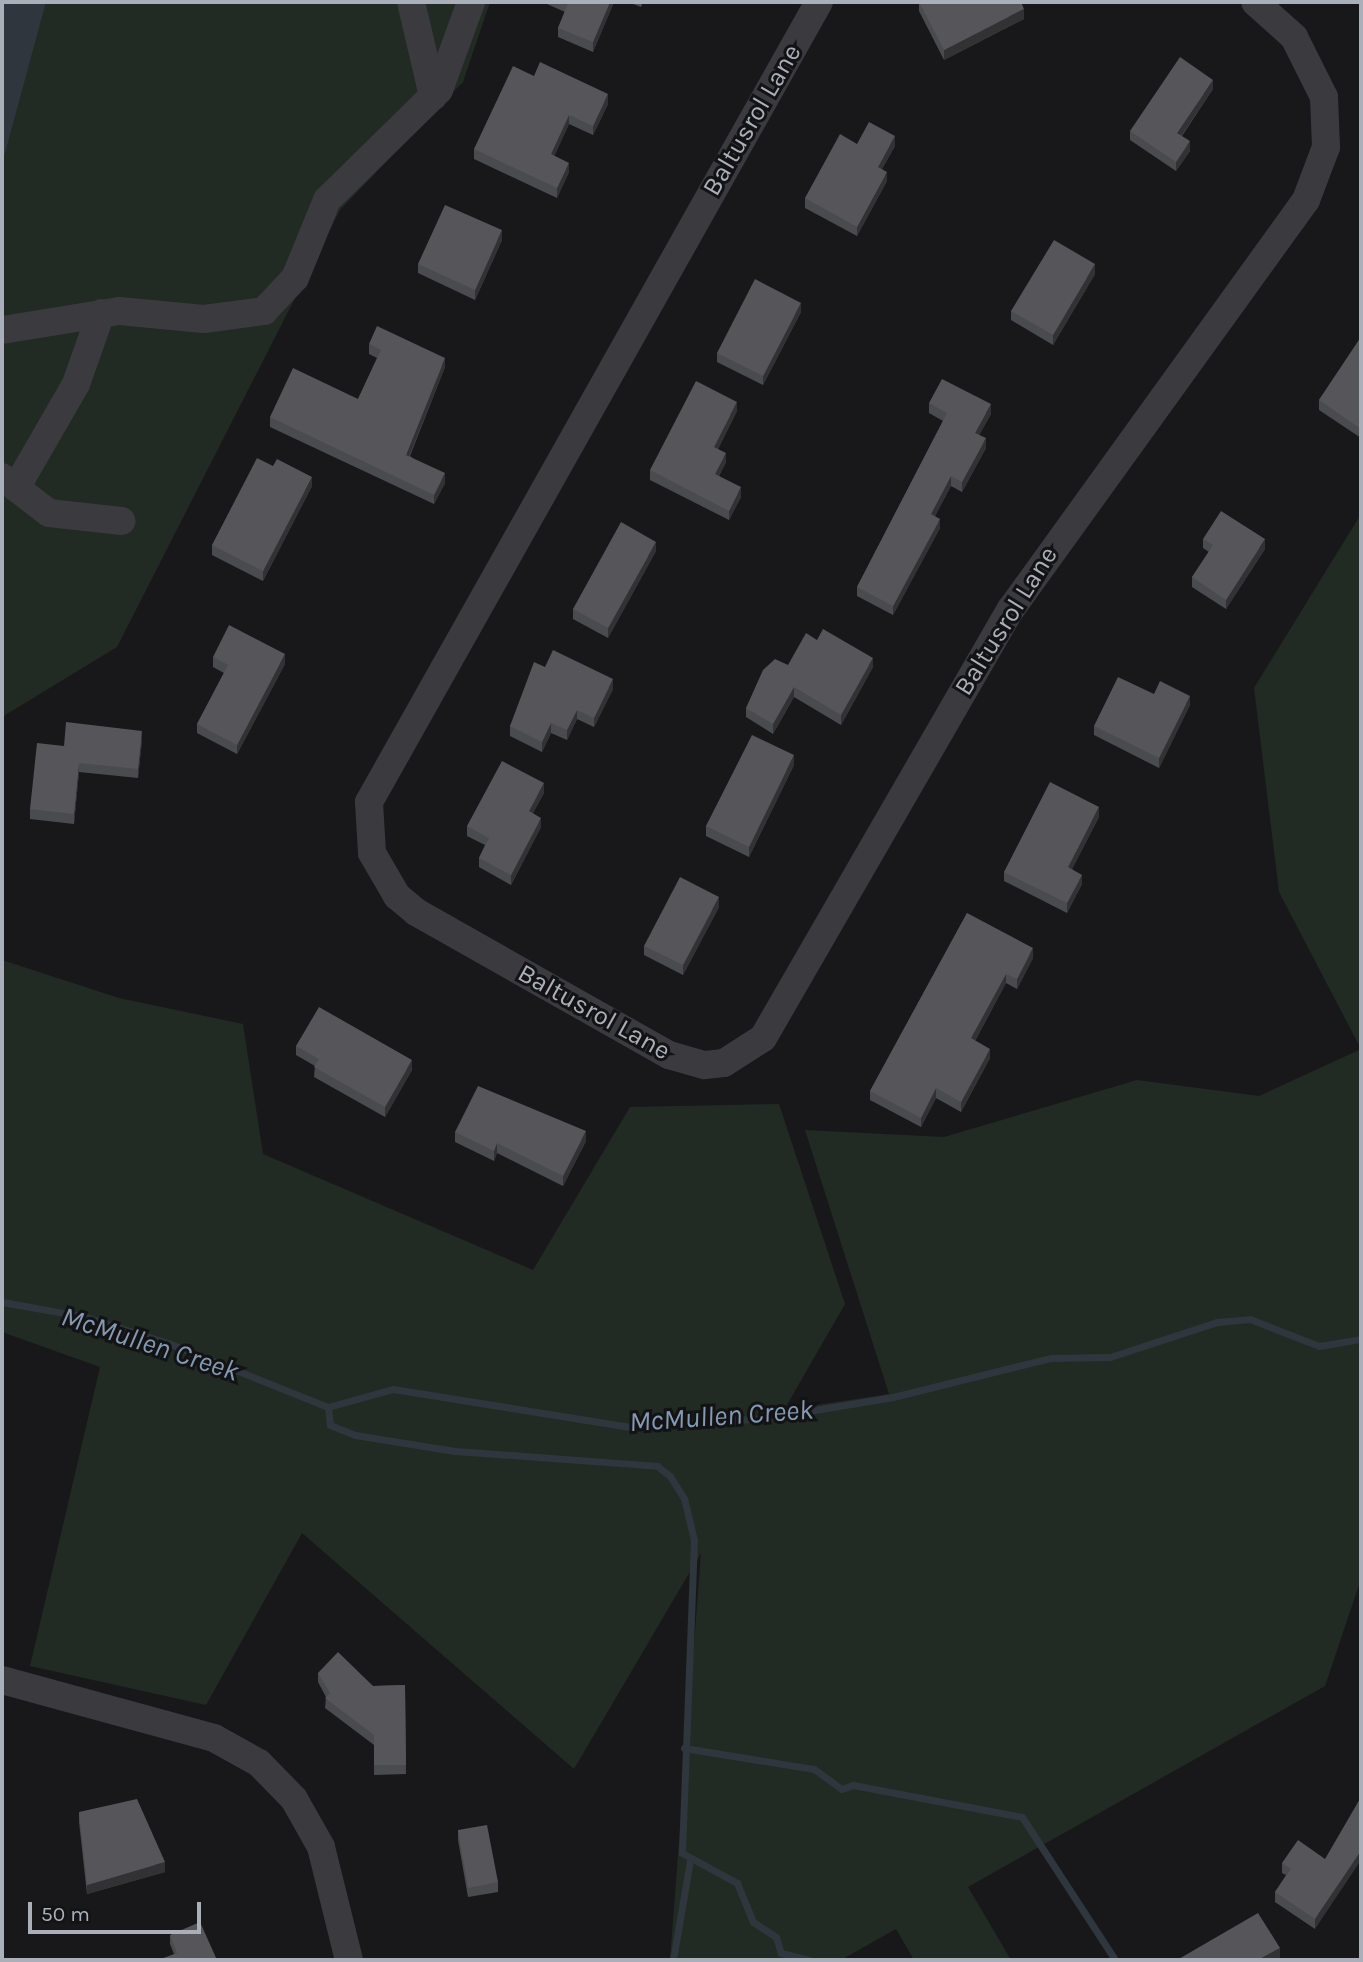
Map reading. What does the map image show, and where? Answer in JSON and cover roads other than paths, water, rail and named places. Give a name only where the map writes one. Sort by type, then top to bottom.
[{"type":"street","points":[[411,2],[433,96]]},
{"type":"street","points":[[2,330],[101,313],[146,310],[204,319],[264,311],[295,278],[327,200],[433,96],[471,2]]},
{"type":"street","name":"Baltusrol Lane","points":[[819,2],[369,802],[372,853],[397,896],[416,912],[669,1055],[705,1065],[724,1063],[763,1038],[1038,568],[1306,200],[1326,147],[1324,97],[1301,46],[1255,2]]},
{"type":"street","points":[[101,313],[76,384],[9,483],[62,517],[122,521]]},
{"type":"street","points":[[2,1680],[214,1738],[259,1763],[294,1799],[321,1847],[349,1960]]},
{"type":"waterway","name":"McMullen Creek","points":[[2,1302],[86,1317],[168,1343],[328,1407],[393,1389],[630,1427],[766,1418],[893,1397],[1051,1358],[1110,1357],[1217,1322],[1250,1319],[1319,1346],[1361,1339]]},
{"type":"waterway","points":[[328,1407],[330,1425],[355,1435],[455,1451],[657,1466],[670,1476],[684,1498],[694,1540],[682,1853],[737,1883],[753,1922],[776,1937],[781,1953],[809,1960]]},
{"type":"waterway","points":[[684,1748],[814,1769],[842,1789],[853,1785],[1022,1817],[1114,1958]]},
{"type":"waterway","points":[[673,1960],[690,1861]]}]
